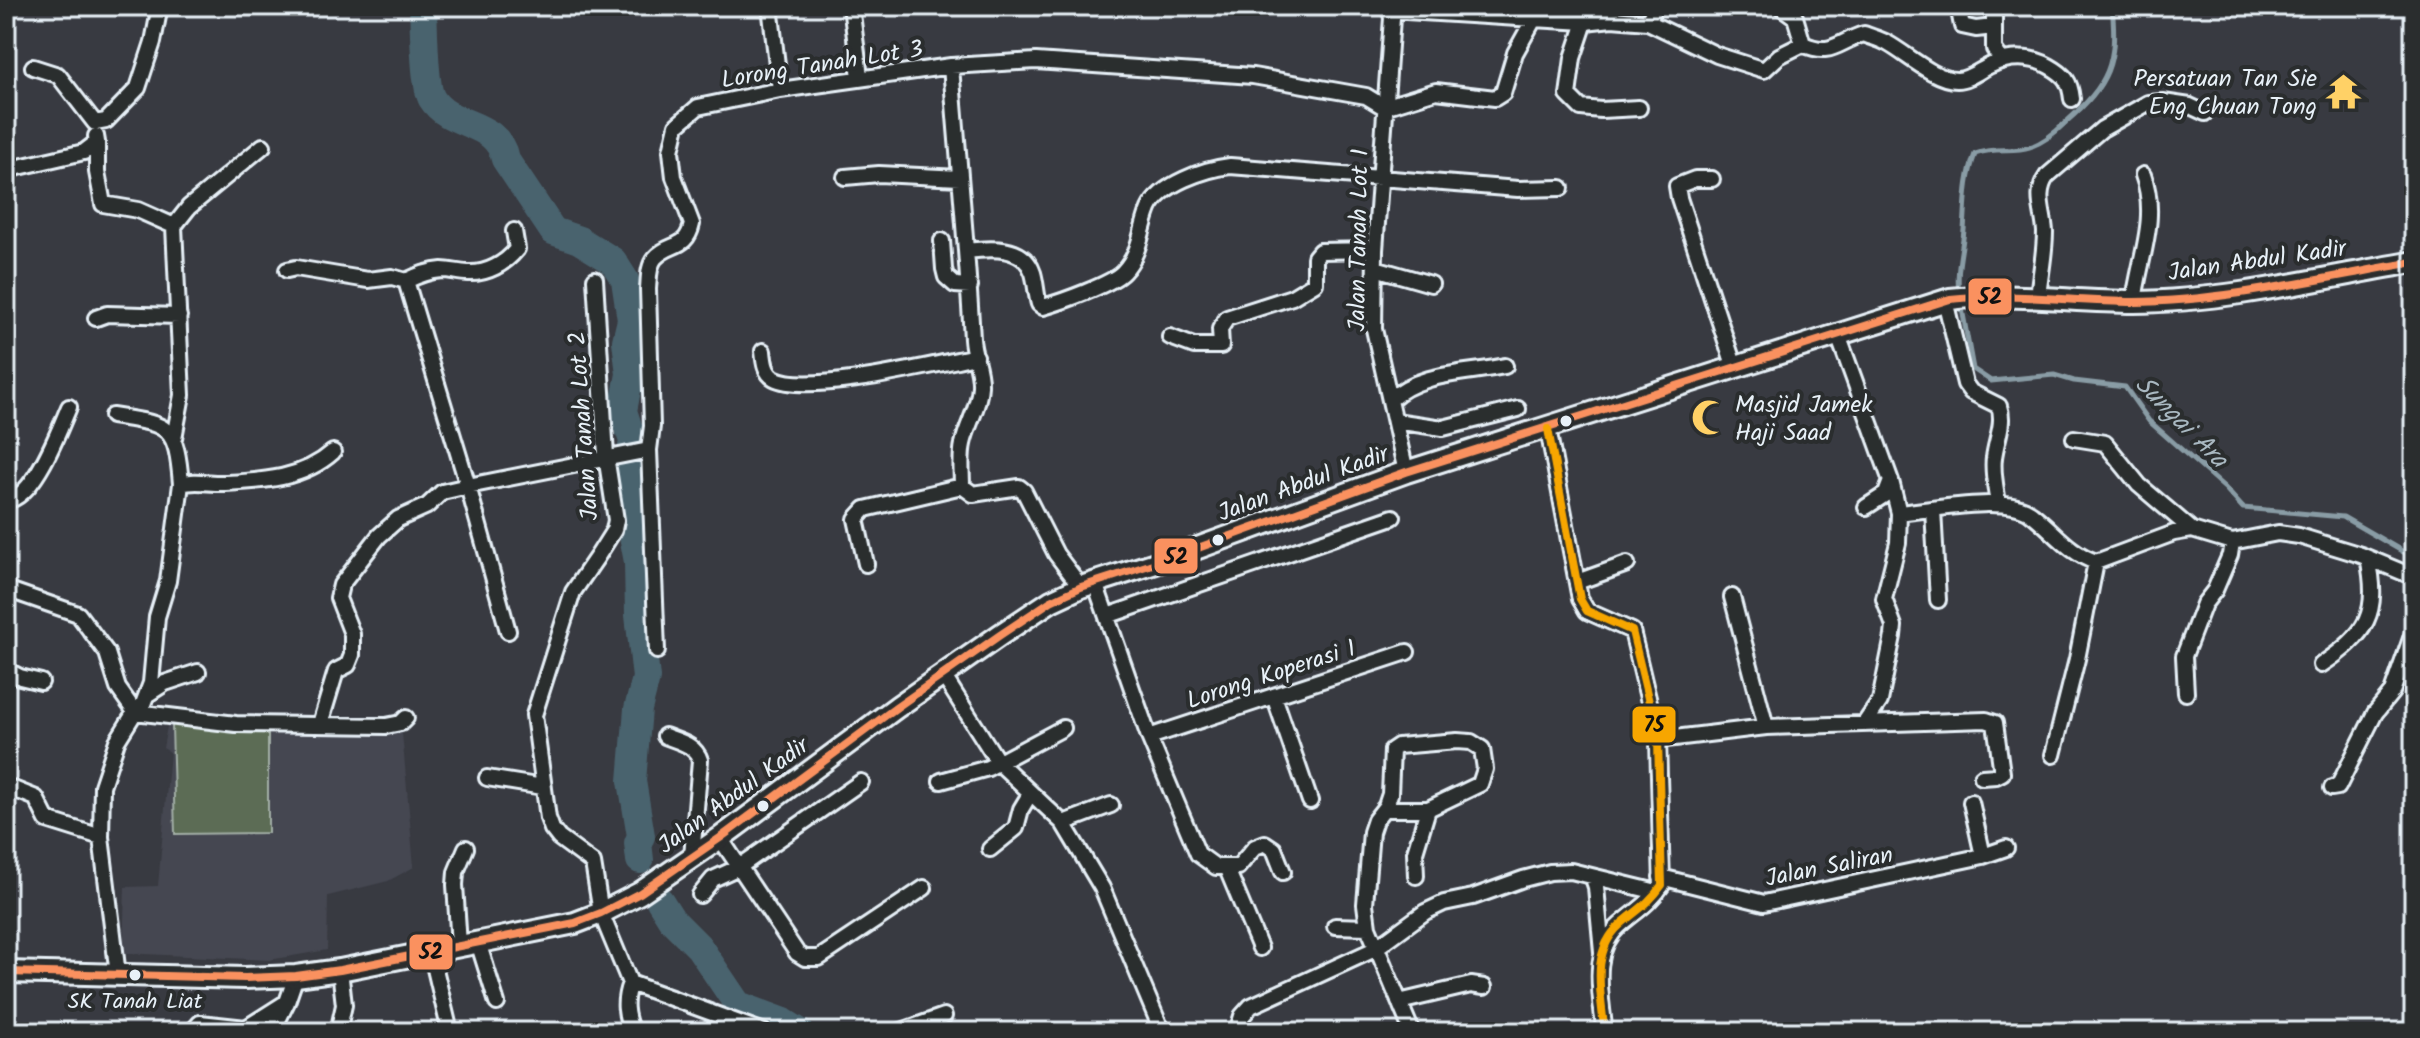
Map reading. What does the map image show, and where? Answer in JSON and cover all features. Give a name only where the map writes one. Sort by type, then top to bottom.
[{"type":"main road","name":"Jalan Abdul Kadir","points":[[6,972],[245,978],[296,976],[554,928],[601,913],[640,893],[943,675],[1051,601],[1088,585],[1207,546],[1406,472],[1955,299],[2038,297],[2134,302],[2204,298],[2414,262]]},
{"type":"street","points":[[95,123],[106,121],[138,88],[153,42],[160,6]]},
{"type":"street","points":[[770,6],[780,90]]},
{"type":"street","points":[[851,6],[860,77]]},
{"type":"street","points":[[1648,22],[1656,6]]},
{"type":"street","points":[[1780,6],[1795,17],[1803,44]]},
{"type":"street","points":[[1958,6],[1962,26],[1976,29],[1994,27]]},
{"type":"street","points":[[1994,6],[1994,49],[2002,61]]},
{"type":"street","points":[[1390,8],[1585,22],[1612,19],[1648,22],[1717,55],[1764,70],[1779,56],[1803,44],[1826,51],[1864,34],[1887,43],[1934,73],[1956,80],[2015,58],[2039,61],[2064,74],[2071,86],[2072,99]]},
{"type":"street","name":"Jalan Tanah Lot 1","points":[[1390,8],[1392,18],[1375,250],[1374,329],[1406,472]]},
{"type":"street","points":[[1384,107],[1436,91],[1500,96],[1515,53],[1534,19]]},
{"type":"street","points":[[1585,22],[1573,58],[1568,95],[1581,108],[1639,108]]},
{"type":"street","name":"Lorong Tanah Lot 3","points":[[657,651],[643,452],[652,426],[648,289],[650,268],[655,258],[686,241],[692,224],[674,177],[671,151],[677,125],[698,107],[860,77],[951,66],[1036,61],[1253,76],[1366,96],[1384,107]]},
{"type":"street","points":[[951,66],[973,344],[980,366],[975,414],[967,427],[962,448],[962,486]]},
{"type":"street","points":[[33,67],[58,75],[95,123],[97,172],[103,204],[138,210],[174,226]]},
{"type":"street","points":[[2038,297],[2045,233],[2040,206],[2041,185],[2047,176],[2102,129],[2148,103],[2176,104],[2205,113]]},
{"type":"street","points":[[6,170],[84,152],[97,142]]},
{"type":"street","points":[[148,694],[157,617],[168,581],[181,484],[174,438],[182,395],[174,226],[189,207],[263,146]]},
{"type":"street","points":[[967,251],[993,248],[1013,252],[1027,261],[1039,304],[1043,307],[1111,281],[1124,271],[1139,248],[1150,207],[1175,184],[1197,174],[1230,166],[1518,189],[1561,188]]},
{"type":"street","points":[[845,177],[879,174],[960,178]]},
{"type":"street","points":[[2134,302],[2137,275],[2146,246],[2150,200],[2143,175]]},
{"type":"street","points":[[1712,179],[1695,179],[1677,186],[1735,368]]},
{"type":"street","points":[[287,270],[296,268],[368,280],[392,277],[406,281],[426,272],[482,272],[509,259],[517,249],[514,231]]},
{"type":"street","points":[[942,241],[946,277],[955,285],[970,286]]},
{"type":"street","points":[[1170,337],[1194,346],[1221,346],[1220,329],[1227,318],[1292,297],[1315,283],[1315,257],[1320,251],[1375,250]]},
{"type":"street","points":[[1375,268],[1431,284]]},
{"type":"street","name":"Jalan Tanah Lot 2","points":[[595,279],[616,520],[614,530],[573,592],[534,715],[552,829],[559,838],[593,863],[601,913],[630,983]]},
{"type":"street","points":[[406,281],[508,631]]},
{"type":"street","points":[[1955,299],[1960,373],[1971,392],[1999,406],[2001,411],[1993,460],[1998,503]]},
{"type":"street","points":[[96,318],[107,314],[179,316]]},
{"type":"street","points":[[1838,335],[1891,481],[1899,513],[1898,543],[1884,599],[1894,626],[1893,636],[1880,701],[1865,723]]},
{"type":"street","points":[[763,351],[764,366],[773,378],[794,383],[883,376],[976,356]]},
{"type":"street","points":[[1390,400],[1402,388],[1425,380],[1505,366]]},
{"type":"street","points":[[6,496],[12,499],[22,496],[40,472],[69,407]]},
{"type":"street","points":[[1395,421],[1443,428],[1518,409]]},
{"type":"street","points":[[112,416],[158,423],[174,438]]},
{"type":"street","points":[[1548,429],[1580,599],[1587,611],[1632,631],[1658,740],[1659,885],[1651,901],[1617,928],[1602,952]]},
{"type":"street","points":[[2074,438],[2105,443],[2147,492],[2192,530],[2232,542],[2278,533],[2299,536],[2368,558],[2414,577]]},
{"type":"street","points":[[181,484],[189,481],[226,483],[289,477],[324,461],[333,452]]},
{"type":"street","points":[[320,724],[336,671],[348,665],[352,655],[352,634],[338,598],[341,585],[379,536],[398,519],[427,506],[442,492],[643,452]]},
{"type":"street","points":[[1866,507],[1886,494],[1891,481]]},
{"type":"street","points":[[866,564],[856,519],[865,509],[962,486],[973,494],[1019,487],[1024,491],[1056,554],[1088,585],[1107,616],[1149,737],[1198,854],[1216,867],[1227,869],[1238,867],[1255,847],[1265,843],[1274,849],[1283,872]]},
{"type":"street","points":[[1899,513],[1998,503],[2020,506],[2032,513],[2062,543],[2096,562],[2174,533],[2192,530]]},
{"type":"street","points":[[1933,510],[1938,600]]},
{"type":"street","points":[[1107,616],[1393,517]]},
{"type":"street","points":[[2186,693],[2184,656],[2204,604],[2215,590],[2230,555],[2232,542]]},
{"type":"street","points":[[2321,665],[2356,640],[2365,627],[2374,596],[2368,558]]},
{"type":"street","points":[[2053,755],[2077,659],[2096,562]]},
{"type":"street","points":[[1577,582],[1627,564]]},
{"type":"street","points":[[6,589],[78,614],[107,653],[118,688],[135,712],[236,724],[386,726],[401,723],[406,718]]},
{"type":"street","points":[[1732,597],[1766,727]]},
{"type":"street","points":[[2332,788],[2338,787],[2375,713],[2392,692],[2414,630]]},
{"type":"street","name":"Lorong Koperasi 1","points":[[1149,737],[1407,652]]},
{"type":"street","points":[[6,670],[41,682]]},
{"type":"street","points":[[118,975],[101,837],[102,786],[117,741],[148,694],[165,683],[198,672]]},
{"type":"street","points":[[943,675],[998,762],[1063,823],[1102,888],[1165,1032]]},
{"type":"street","points":[[1274,696],[1310,801]]},
{"type":"street","points":[[1658,740],[1766,727],[1986,720],[1995,723],[2002,773],[1982,777]]},
{"type":"street","points":[[941,781],[998,762],[1063,728]]},
{"type":"street","points":[[665,736],[691,746],[700,760],[692,857]]},
{"type":"street","points":[[1384,809],[1428,809],[1480,784],[1485,769],[1482,749],[1471,742],[1457,741],[1398,746],[1392,750],[1390,794],[1371,832],[1365,904],[1368,927],[1412,1032]]},
{"type":"street","points":[[487,778],[543,787]]},
{"type":"street","points":[[700,895],[713,879],[739,867],[861,782]]},
{"type":"street","points":[[6,786],[36,798],[47,820],[101,837]]},
{"type":"street","points":[[990,849],[1016,828],[1021,809],[1030,794]]},
{"type":"street","points":[[1971,802],[1983,856]]},
{"type":"street","points":[[1063,823],[1111,805]]},
{"type":"street","points":[[1416,876],[1415,852],[1428,809]]},
{"type":"street","points":[[720,838],[797,953],[811,959],[819,958],[924,888]]},
{"type":"street","points":[[466,848],[456,872],[455,885],[469,944],[497,1003]]},
{"type":"street","name":"Jalan Saliran","points":[[1237,1032],[1242,1016],[1251,1006],[1376,948],[1425,912],[1444,903],[1550,872],[1586,873],[1593,878],[1659,885],[1764,903],[1983,856],[2006,848]]},
{"type":"street","points":[[1227,869],[1260,948]]},
{"type":"street","points":[[1593,878],[1602,952],[1599,977],[1602,1032]]},
{"type":"street","points":[[1335,926],[1368,927]]},
{"type":"street","points":[[431,952],[450,1032]]},
{"type":"street","points":[[338,1032],[344,1005],[340,970]]},
{"type":"street","points":[[272,1032],[296,976]]},
{"type":"street","points":[[632,1032],[625,1000],[630,983],[764,1032]]},
{"type":"street","points":[[1399,1002],[1471,985],[1484,987]]},
{"type":"street","points":[[192,1032],[200,1023],[246,1028],[287,1002]]},
{"type":"street","points":[[899,1032],[944,1016]]},
{"type":"shaded area","name":"SK Tanah Liat","points":[[168,721],[352,727],[402,733],[414,867],[388,881],[328,896],[327,950],[269,960],[123,953],[125,887],[158,886],[170,752],[163,748]]},
{"type":"green space","points":[[268,722],[268,833],[175,834],[172,725]]},
{"type":"waterway","points":[[423,6],[426,69],[432,99],[440,109],[493,137],[553,231],[579,240],[613,261],[625,280],[631,320],[626,341],[630,374],[623,411],[633,441],[628,509],[638,562],[639,615],[646,678],[638,709],[632,781],[641,836],[638,843],[640,860]]},
{"type":"waterway","name":"Sungai Ara","points":[[1959,293],[1966,192],[1975,154],[2035,145],[2054,133],[2081,108],[2101,84],[2111,58],[2112,6]]},
{"type":"waterway","name":"Sungai Ara","points":[[1961,303],[1973,369],[1991,381],[2054,375],[2074,381],[2125,387],[2149,421],[2225,488],[2243,508],[2343,517],[2414,558]]},
{"type":"waterway","points":[[660,901],[672,920],[699,947],[738,1005],[784,1022],[800,1032]]},
{"type":"transit line","name":"52","points":[[6,972],[245,978],[296,976],[575,923],[640,893],[1000,635],[1051,601],[1081,587],[1165,560],[1406,472],[1950,299],[1996,297],[2169,301],[2275,288],[2414,262]]},
{"type":"transit line","name":"75","points":[[1548,429],[1580,599],[1587,611],[1632,631],[1658,740],[1662,885],[1620,925],[1604,947],[1600,973],[1602,1032]]},
{"type":"place","name":"Persatuan Tan Sie Eng Chuan Tong","points":[[2343,92]]},
{"type":"place","name":"Masjid Jamek Haji Saad","points":[[1709,418]]},
{"type":"place","name":"SK Tanah Liat","points":[[135,975]]}]
